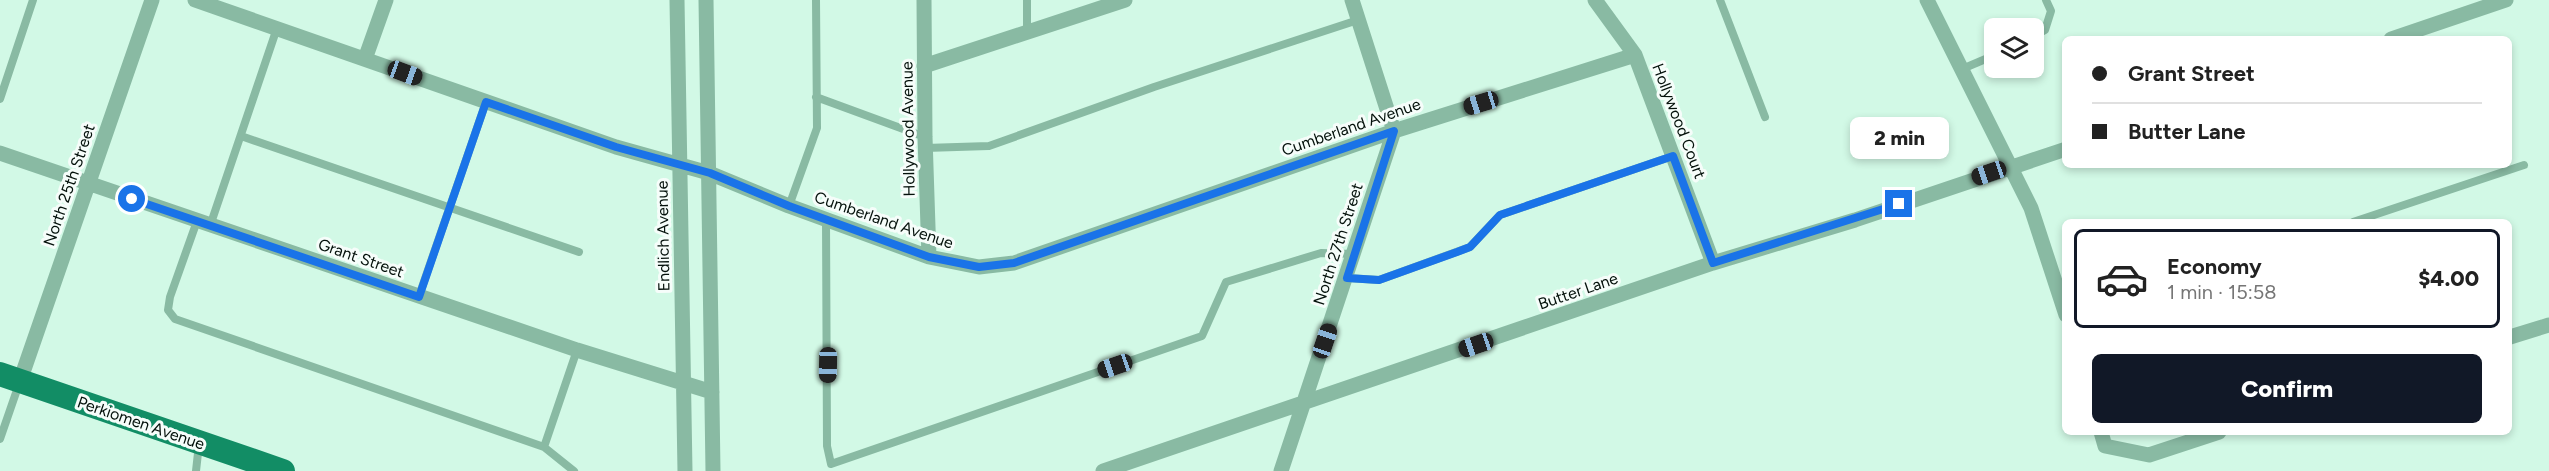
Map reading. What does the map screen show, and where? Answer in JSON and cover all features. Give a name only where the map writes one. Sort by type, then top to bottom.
[{"type":"main road","name":"Perkiomen Avenue","points":[[10,378],[283,471]]},
{"type":"street","name":"North 25th Street","points":[[10,378],[89,184],[152,0]]},
{"type":"street","name":"Cumberland Avenue","points":[[195,0],[616,147],[710,173],[789,206],[929,257],[979,267],[1014,263],[1394,131],[1635,55]]},
{"type":"street","points":[[365,59],[386,0]]},
{"type":"street","name":"Endlich Avenue","points":[[677,0],[685,471]]},
{"type":"street","points":[[706,0],[713,471]]},
{"type":"street","name":"Hollywood Avenue","points":[[924,0],[929,257]]},
{"type":"street","points":[[924,66],[1125,0]]},
{"type":"street","points":[[1352,0],[1394,131]]},
{"type":"street","name":"Hollywood Court","points":[[1595,0],[1635,55],[1713,263]]},
{"type":"street","points":[[1927,0],[2031,208],[2062,303]]},
{"type":"street","points":[[2400,36],[2506,0]]},
{"type":"street","name":"North 27th Street","points":[[1281,471],[1394,131]]},
{"type":"street","name":"Butter Lane","points":[[1103,471],[1713,263],[1855,220],[2011,165],[2062,150]]},
{"type":"street","name":"Grant Street","points":[[0,153],[419,297],[712,393]]},
{"type":"street","points":[[2512,337],[2549,325]]},
{"type":"street","points":[[2102,435],[2105,446],[2149,455],[2210,435]]},
{"type":"lane","points":[[0,99],[33,0]]},
{"type":"lane","points":[[789,206],[817,128],[816,0]]},
{"type":"lane","points":[[1027,0],[1027,32]]},
{"type":"lane","points":[[1720,0],[1765,117]]},
{"type":"lane","points":[[2044,31],[2051,11],[2046,0]]},
{"type":"lane","points":[[816,97],[925,143],[989,146],[1154,87],[1358,20]]},
{"type":"lane","points":[[277,28],[241,136],[170,297],[168,310],[175,319],[544,447],[574,471]]},
{"type":"lane","points":[[1962,69],[1984,60]]},
{"type":"lane","points":[[419,297],[486,102]]},
{"type":"lane","points":[[241,136],[579,252]]},
{"type":"lane","points":[[1347,278],[1379,280],[1470,247],[1500,215],[1673,156]]},
{"type":"lane","points":[[2362,219],[2524,165]]},
{"type":"lane","points":[[826,219],[826,446],[831,464],[1202,336],[1226,282],[1321,253],[1355,254]]},
{"type":"lane","points":[[544,447],[577,350]]},
{"type":"lane","points":[[0,439],[10,378]]},
{"type":"lane","points":[[196,471],[200,443]]},
{"type":"route","points":[[132,199],[419,297],[486,102],[616,147],[710,173],[789,206],[929,257],[965,266],[998,266],[1014,263],[1394,131],[1347,278],[1379,280],[1457,252],[1470,247],[1500,215],[1673,156],[1713,263],[1855,220],[1899,204]]}]
